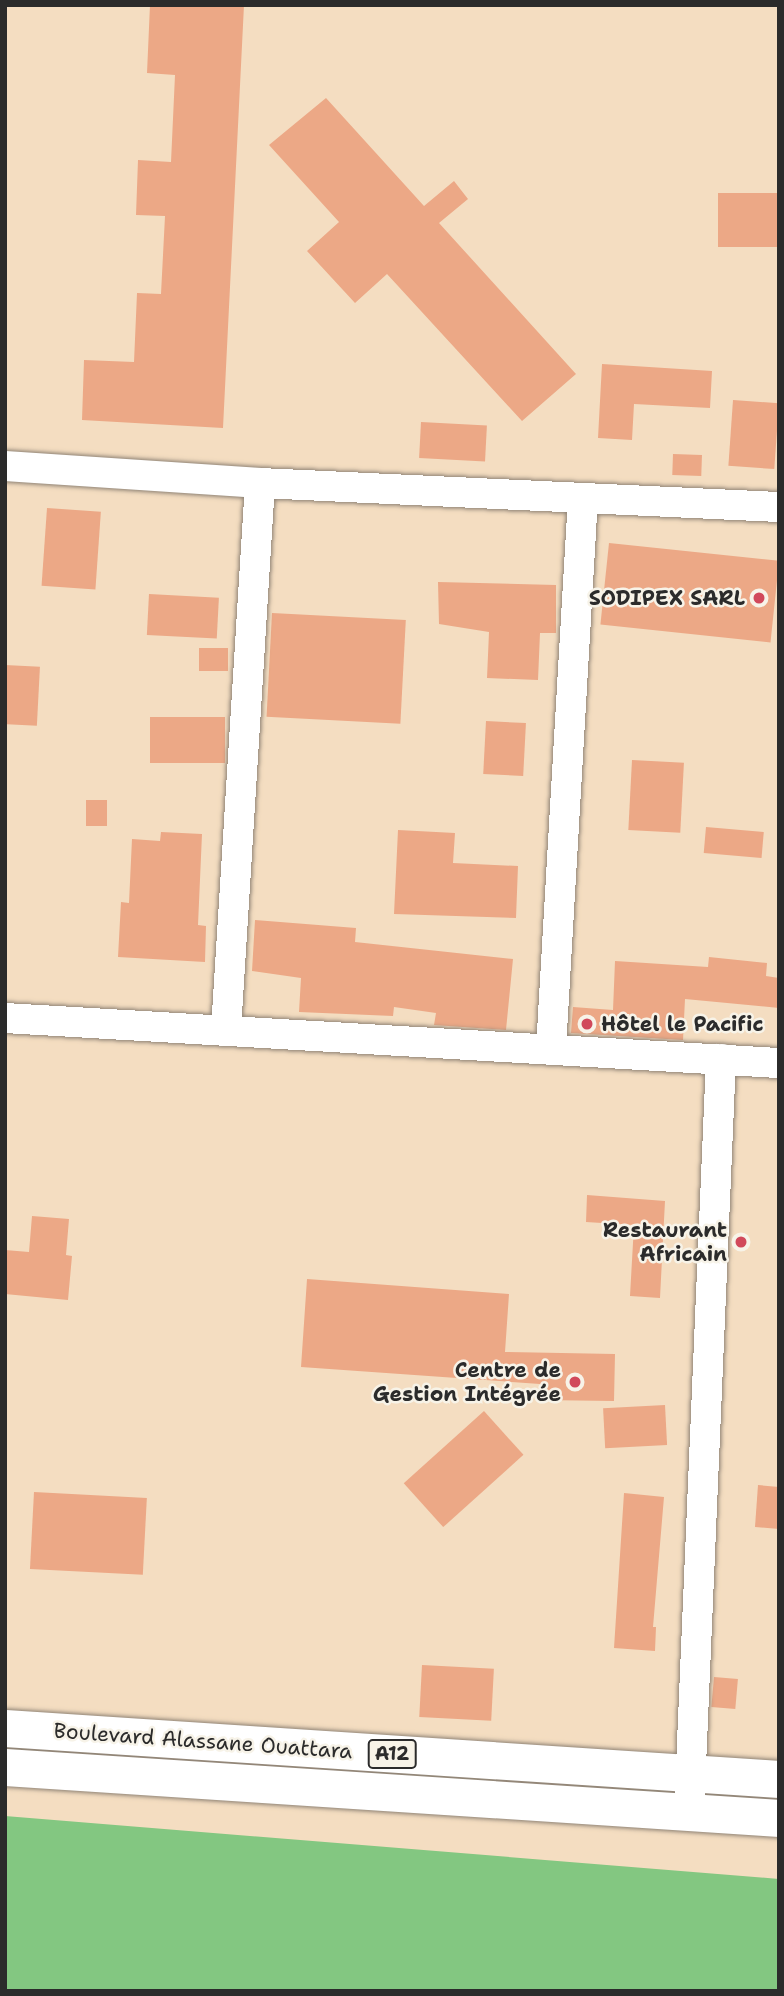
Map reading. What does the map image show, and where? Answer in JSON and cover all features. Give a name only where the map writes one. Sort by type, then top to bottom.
[{"type":"main road","name":"Boulevard Alassane Ouattara","points":[[5,1728],[779,1779]]},
{"type":"main road","points":[[104,1773],[105,1734]]},
{"type":"main road","name":"Boulevard Alassane Ouattara","points":[[5,1767],[779,1818]]},
{"type":"street","points":[[5,466],[260,483],[779,507]]},
{"type":"street","points":[[226,1030],[260,483]]},
{"type":"street","points":[[551,1049],[583,498]]},
{"type":"street","points":[[5,1018],[779,1063]]},
{"type":"street","points":[[689,1813],[720,1059]]},
{"type":"green space","points":[[5,1816],[779,1879],[779,1991],[5,1991]]},
{"type":"building","points":[[150,5],[244,5],[223,428],[82,420],[84,360],[134,362],[137,293],[161,294],[165,216],[136,215],[138,160],[171,162],[175,75],[147,73]]},
{"type":"building","points":[[326,98],[424,206],[454,181],[468,199],[439,223],[576,374],[522,421],[387,274],[355,303],[307,251],[339,222],[269,145]]},
{"type":"building","points":[[718,193],[779,193],[779,247],[718,247]]},
{"type":"building","points":[[602,364],[712,371],[710,408],[634,404],[632,440],[598,438]]},
{"type":"building","points":[[733,400],[779,403],[774,469],[728,466]]},
{"type":"building","points":[[421,422],[487,425],[485,461],[419,458]]},
{"type":"building","points":[[673,454],[702,455],[701,476],[672,475]]},
{"type":"building","points":[[47,508],[101,512],[95,590],[42,586]]},
{"type":"building","points":[[609,543],[779,561],[770,642],[600,625]]},
{"type":"building","points":[[438,582],[556,585],[556,633],[540,633],[538,680],[487,678],[489,632],[439,624]]},
{"type":"building","points":[[149,594],[219,598],[217,639],[147,635]]},
{"type":"building","points":[[272,613],[406,620],[400,724],[267,717]]},
{"type":"building","points":[[199,648],[228,648],[228,671],[199,671]]},
{"type":"building","points":[[5,665],[40,667],[37,726],[5,724]]},
{"type":"building","points":[[150,717],[225,717],[225,763],[150,763]]},
{"type":"building","points":[[486,721],[526,723],[523,776],[483,774]]},
{"type":"building","points":[[632,760],[684,763],[680,833],[628,830]]},
{"type":"building","points":[[86,800],[107,800],[107,826],[86,826]]},
{"type":"building","points":[[706,827],[764,832],[762,858],[704,853]]},
{"type":"building","points":[[398,830],[455,833],[453,863],[518,866],[516,918],[394,914]]},
{"type":"building","points":[[161,832],[202,834],[198,925],[206,926],[205,962],[118,957],[121,902],[129,903],[132,839],[160,841]]},
{"type":"building","points":[[255,920],[356,928],[355,942],[513,959],[506,1030],[434,1025],[436,1013],[394,1007],[393,1016],[299,1012],[301,978],[252,971]]},
{"type":"building","points":[[709,957],[767,963],[766,976],[779,978],[779,1008],[685,999],[683,1040],[571,1033],[573,1007],[613,1010],[615,961],[708,967]]},
{"type":"building","points":[[587,1195],[665,1201],[660,1298],[630,1296],[634,1225],[586,1222]]},
{"type":"building","points":[[32,1216],[69,1219],[66,1255],[72,1256],[68,1300],[5,1294],[5,1250],[29,1252]]},
{"type":"building","points":[[307,1279],[509,1294],[505,1352],[615,1354],[614,1401],[540,1400],[540,1384],[301,1367]]},
{"type":"building","points":[[665,1405],[667,1445],[605,1448],[603,1408]]},
{"type":"building","points":[[484,1411],[523,1455],[443,1527],[404,1483]]},
{"type":"building","points":[[758,1485],[779,1487],[779,1529],[755,1527]]},
{"type":"building","points":[[34,1492],[147,1498],[143,1575],[30,1569]]},
{"type":"building","points":[[624,1493],[664,1497],[653,1627],[656,1627],[655,1651],[614,1648]]},
{"type":"building","points":[[422,1665],[494,1669],[491,1721],[419,1717]]},
{"type":"building","points":[[714,1677],[738,1679],[735,1709],[711,1707]]},
{"type":"place","name":"SODIPEX SARL","points":[[759,598]]},
{"type":"place","name":"Hôtel le Pacific","points":[[587,1024]]},
{"type":"place","name":"Restaurant Africain","points":[[741,1242]]},
{"type":"place","name":"Centre de Gestion Intégrée","points":[[575,1382]]}]
